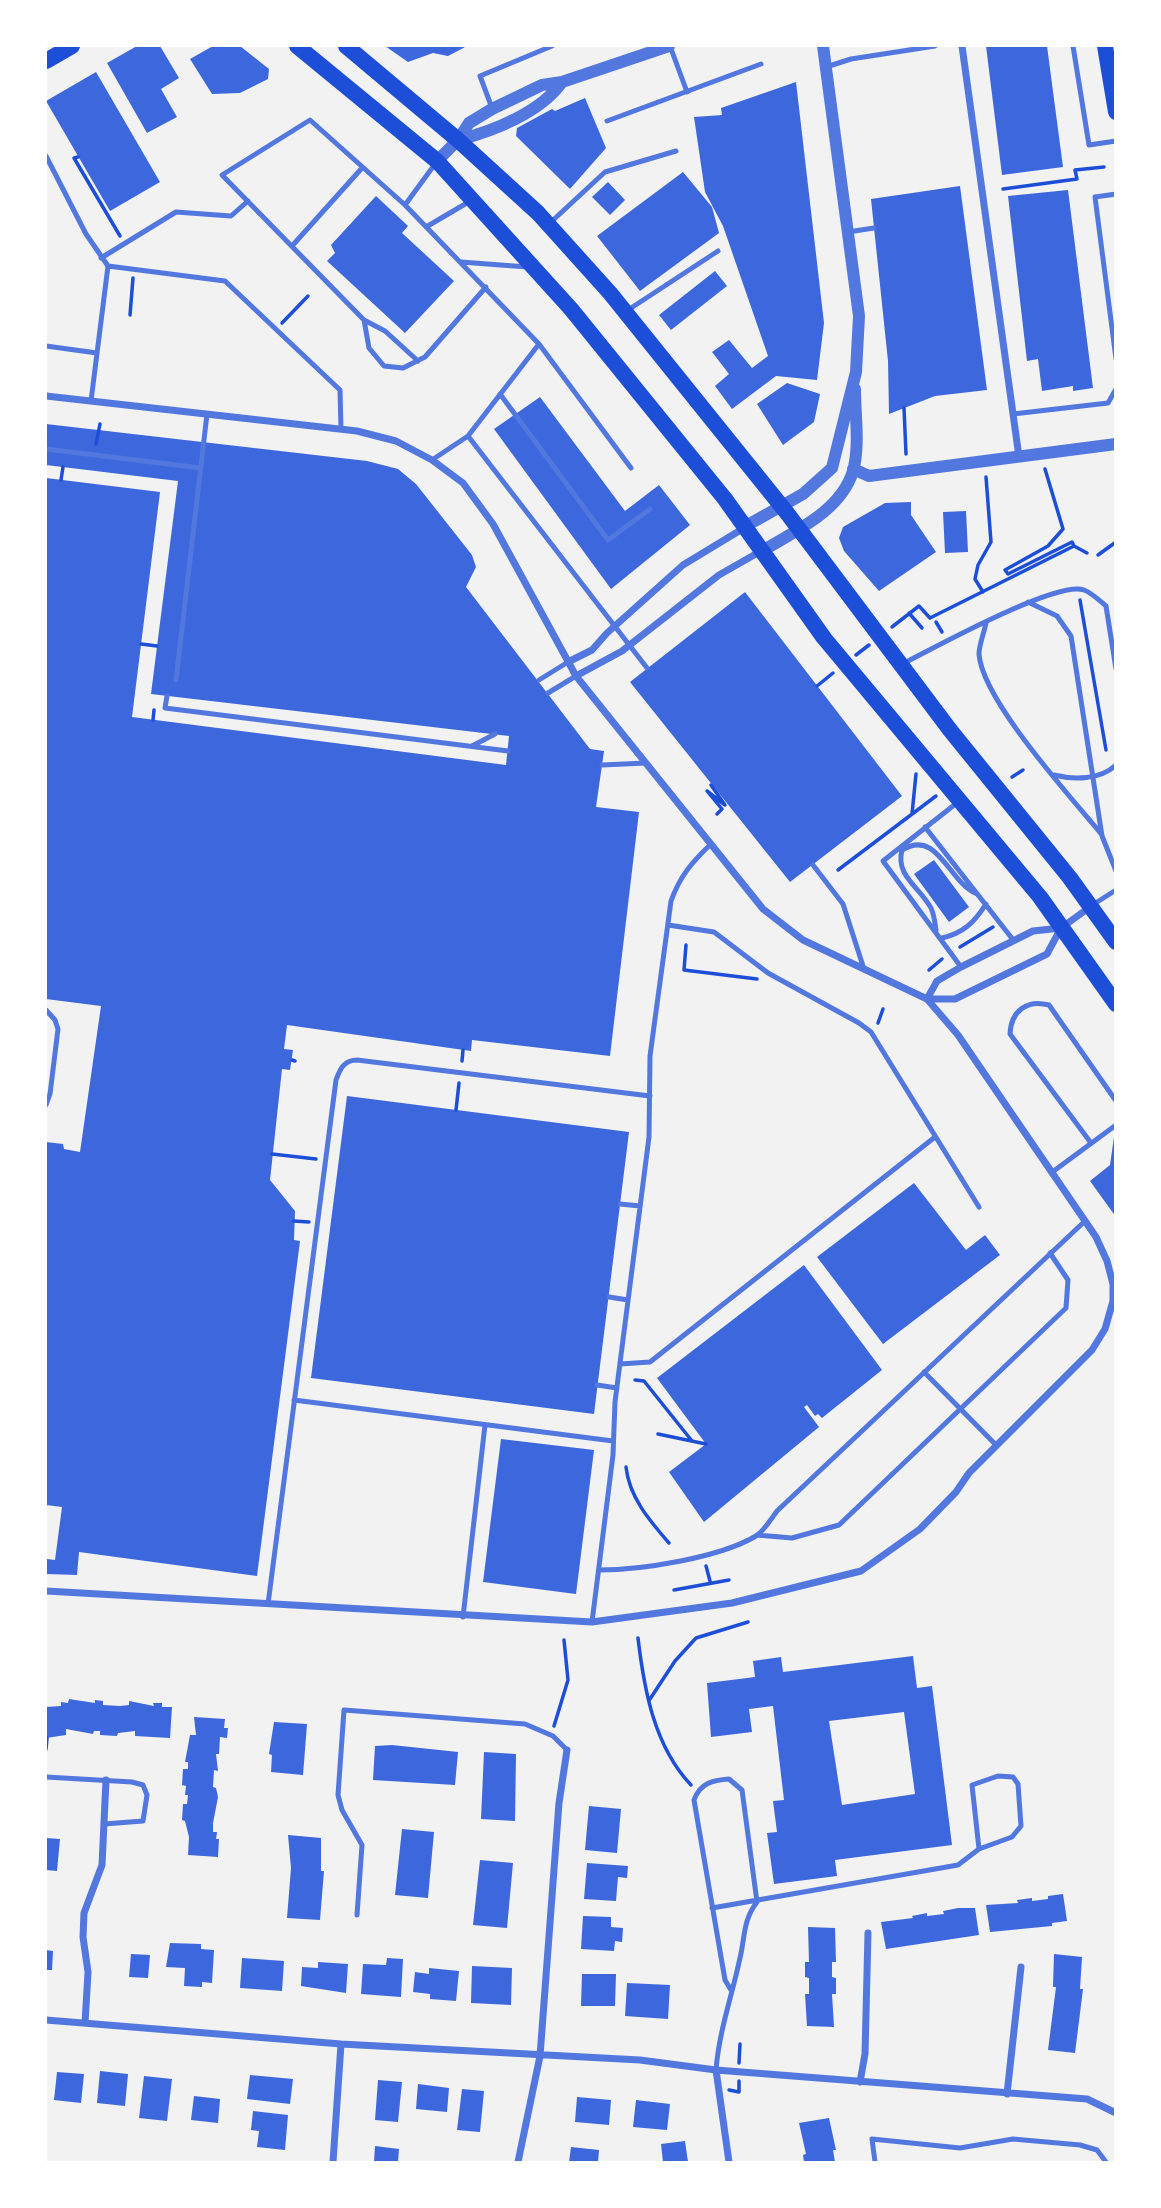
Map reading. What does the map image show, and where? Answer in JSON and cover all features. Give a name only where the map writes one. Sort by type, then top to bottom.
[{"type":"main road","points":[[46,61],[72,46]]},
{"type":"main road","points":[[297,46],[437,161],[535,268],[654,410],[762,551],[824,638],[1040,897],[1115,1004]]},
{"type":"main road","points":[[346,46],[458,140],[548,225],[625,312],[782,506],[901,665],[1091,906],[1115,942]]},
{"type":"main road","points":[[1105,46],[1115,112]]},
{"type":"street","points":[[437,161],[458,140],[469,122],[492,109],[542,85],[562,82],[640,50],[669,46]]},
{"type":"street","points":[[576,676],[622,651],[719,575],[799,529],[843,494],[853,469],[859,316],[823,46]]},
{"type":"street","points":[[962,46],[1019,458]]},
{"type":"street","points":[[458,140],[482,134],[551,98],[562,82]]},
{"type":"street","points":[[568,662],[593,650],[607,633],[683,565],[813,486],[832,468],[856,372]]},
{"type":"street","points":[[46,396],[341,429],[396,441],[432,460],[463,483],[493,524],[576,676],[763,909],[803,940],[928,999],[958,1035],[1085,1221],[1107,1261],[1113,1284],[1113,1301],[1105,1329],[1092,1350],[996,1446],[920,1529],[861,1571],[732,1603],[592,1622],[463,1617],[46,1591]]},
{"type":"street","points":[[853,469],[869,476],[1115,444]]},
{"type":"street","points":[[928,999],[955,999],[1047,954],[1061,928],[1091,906]]},
{"type":"street","points":[[928,999],[937,981],[961,967],[1032,931],[1061,928]]},
{"type":"street","points":[[518,2162],[540,2056],[559,1803],[567,1750]]},
{"type":"street","points":[[85,2022],[88,1972],[83,1937],[84,1913],[102,1865],[106,1780]]},
{"type":"street","points":[[860,2082],[865,2054],[868,1933]]},
{"type":"street","points":[[1007,2094],[1021,1967]]},
{"type":"street","points":[[46,2020],[341,2044],[640,2060],[716,2070],[1087,2099],[1108,2107],[1115,2113]]},
{"type":"street","points":[[333,2162],[341,2044]]},
{"type":"street","points":[[716,2070],[729,2162]]},
{"type":"lane","points":[[492,109],[480,76],[552,46]]},
{"type":"lane","points":[[669,46],[687,92]]},
{"type":"lane","points":[[825,67],[851,59],[935,46]]},
{"type":"lane","points":[[1073,46],[1089,145],[1115,141]]},
{"type":"lane","points":[[607,121],[761,65]]},
{"type":"lane","points":[[418,361],[385,331],[364,320],[222,175],[310,120],[405,205],[539,344],[631,468]]},
{"type":"lane","points":[[548,225],[605,172],[676,151]]},
{"type":"lane","points":[[46,156],[101,258],[108,266],[225,281],[340,390],[341,429]]},
{"type":"lane","points":[[405,205],[437,161]]},
{"type":"lane","points":[[292,246],[362,168]]},
{"type":"lane","points":[[1115,194],[1095,197],[1115,359]]},
{"type":"lane","points":[[426,227],[474,199]]},
{"type":"lane","points":[[101,258],[176,212],[232,216],[248,201]]},
{"type":"lane","points":[[848,232],[874,228]]},
{"type":"lane","points":[[625,312],[718,251]]},
{"type":"lane","points":[[461,262],[535,268]]},
{"type":"lane","points":[[91,401],[108,266]]},
{"type":"lane","points":[[364,320],[369,348],[384,366],[403,368],[425,357],[485,286]]},
{"type":"lane","points":[[432,460],[468,436],[539,344]]},
{"type":"lane","points":[[46,346],[97,353]]},
{"type":"lane","points":[[1013,414],[1108,403],[1115,390]]},
{"type":"lane","points":[[500,394],[608,540],[650,509]]},
{"type":"lane","points":[[176,680],[207,414]]},
{"type":"lane","points":[[468,436],[647,668]]},
{"type":"lane","points":[[46,449],[201,468]]},
{"type":"lane","points":[[901,665],[1028,602],[1060,590],[1083,590],[1106,606],[1115,669]]},
{"type":"lane","points":[[1028,602],[1056,616],[1071,636],[1095,775],[1102,836],[1115,870]]},
{"type":"lane","points":[[986,623],[979,653],[985,677],[1002,705],[1102,836]]},
{"type":"lane","points":[[539,680],[568,662]]},
{"type":"lane","points":[[548,693],[576,676]]},
{"type":"lane","points":[[167,696],[165,708],[508,751]]},
{"type":"lane","points":[[472,746],[495,734]]},
{"type":"lane","points":[[602,765],[646,762]]},
{"type":"lane","points":[[1054,775],[1073,780],[1095,775],[1115,765]]},
{"type":"lane","points":[[960,800],[883,861],[961,967]]},
{"type":"lane","points":[[925,827],[1014,941]]},
{"type":"lane","points":[[937,932],[931,908],[902,871],[899,860],[902,850],[914,843],[924,843],[935,851],[965,889],[977,894]]},
{"type":"lane","points":[[592,1622],[640,1206],[650,1096],[650,1056],[668,925],[678,881],[689,864],[711,844]]},
{"type":"lane","points":[[813,865],[843,904],[863,966]]},
{"type":"lane","points":[[1091,906],[1115,890]]},
{"type":"lane","points":[[942,939],[959,934],[975,920],[986,904]]},
{"type":"lane","points":[[668,925],[714,932],[768,973],[859,1023],[879,1044],[979,1206]]},
{"type":"lane","points":[[1091,1143],[1010,1034],[1013,1017],[1018,1011],[1032,1003],[1049,1006],[1115,1101]]},
{"type":"lane","points":[[46,1010],[55,1020],[58,1029],[50,1094],[46,1105]]},
{"type":"lane","points":[[268,1604],[336,1080],[341,1067],[349,1060],[357,1060],[650,1096]]},
{"type":"lane","points":[[1051,1174],[1115,1125]]},
{"type":"lane","points":[[620,1364],[650,1362],[934,1137]]},
{"type":"lane","points":[[620,1204],[640,1206]]},
{"type":"lane","points":[[757,1535],[777,1511],[1085,1221]]},
{"type":"lane","points":[[599,1570],[632,1570],[707,1553],[757,1535],[792,1538],[839,1525],[1066,1308],[1068,1280],[1051,1253]]},
{"type":"lane","points":[[609,1297],[628,1300]]},
{"type":"lane","points":[[924,1372],[996,1446]]},
{"type":"lane","points":[[597,1385],[617,1388]]},
{"type":"lane","points":[[294,1400],[613,1441]]},
{"type":"lane","points":[[463,1617],[485,1424]]},
{"type":"lane","points":[[357,1915],[362,1845],[342,1810],[338,1795],[344,1710],[525,1724],[553,1736],[567,1750]]},
{"type":"lane","points":[[712,1908],[946,1869],[970,1858],[979,1849],[1012,1837],[1021,1826],[1018,1784],[1013,1777],[998,1776],[972,1785],[975,1834],[979,1849]]},
{"type":"lane","points":[[46,1777],[143,1785],[147,1810],[143,1821],[104,1824]]},
{"type":"lane","points":[[716,2070],[718,2042],[741,1958],[747,1915],[757,1902],[742,1790],[729,1779],[705,1784],[694,1800],[724,1980],[731,1990]]},
{"type":"lane","points":[[875,2162],[872,2139],[960,2148],[1013,2139],[1080,2145],[1097,2150],[1106,2162]]},
{"type":"path","points":[[78,157],[74,158],[118,234]]},
{"type":"path","points":[[1003,189],[1077,179],[1076,170],[1104,167]]},
{"type":"path","points":[[289,316],[308,296]]},
{"type":"path","points":[[904,408],[906,454]]},
{"type":"path","points":[[96,444],[100,424]]},
{"type":"path","points":[[61,480],[63,467]]},
{"type":"path","points":[[1045,469],[1063,529],[1048,546],[1005,570],[1008,574],[1072,542],[1087,553]]},
{"type":"path","points":[[983,592],[975,579],[978,565],[991,542],[986,477]]},
{"type":"path","points":[[1098,555],[1115,542]]},
{"type":"path","points":[[889,629],[919,606],[930,618],[1074,546]]},
{"type":"path","points":[[1079,598],[1106,750]]},
{"type":"path","points":[[909,613],[922,628]]},
{"type":"path","points":[[936,622],[945,637]]},
{"type":"path","points":[[848,662],[879,637]]},
{"type":"path","points":[[141,645],[158,646]]},
{"type":"path","points":[[817,685],[838,670]]},
{"type":"path","points":[[912,814],[916,767]]},
{"type":"path","points":[[1012,778],[1023,770]]},
{"type":"path","points":[[711,785],[725,806],[709,789],[707,791],[722,809],[716,814]]},
{"type":"path","points":[[838,870],[938,795]]},
{"type":"path","points":[[956,950],[998,925]]},
{"type":"path","points":[[928,971],[946,956]]},
{"type":"path","points":[[272,1154],[326,1160]]},
{"type":"path","points":[[635,1380],[644,1381],[692,1441]]},
{"type":"path","points":[[658,1434],[706,1444]]},
{"type":"path","points":[[626,1467],[627,1480],[647,1519],[669,1543]]},
{"type":"path","points":[[706,1566],[710,1582]]},
{"type":"path","points":[[674,1590],[729,1580]]},
{"type":"path","points":[[649,1699],[675,1661],[696,1638],[748,1622]]},
{"type":"path","points":[[638,1638],[649,1699],[660,1739],[682,1776],[697,1792]]},
{"type":"path","points":[[553,1736],[558,1708],[568,1680],[564,1640]]},
{"type":"path","points":[[46,1749],[47,1738]]},
{"type":"building","points":[[137,46],[160,46],[179,78],[161,89],[177,117],[147,133],[107,63]]},
{"type":"building","points":[[213,46],[240,46],[269,69],[268,79],[240,93],[212,94],[190,59]]},
{"type":"building","points":[[385,46],[467,46],[448,56],[433,53],[408,62]]},
{"type":"building","points":[[986,46],[1047,46],[1063,167],[1002,175]]},
{"type":"building","points":[[96,72],[160,182],[110,211],[46,101]]},
{"type":"building","points":[[796,82],[824,323],[817,380],[776,376],[732,409],[715,386],[729,374],[712,352],[729,340],[752,368],[768,356],[723,226],[705,192],[694,117],[722,115],[721,108]]},
{"type":"building","points":[[585,98],[606,148],[570,189],[516,136],[517,128],[552,109],[555,111]]},
{"type":"building","points":[[683,172],[712,207],[719,233],[640,291],[597,236]]},
{"type":"building","points":[[608,182],[625,200],[610,215],[592,197]]},
{"type":"building","points":[[960,186],[987,390],[935,396],[889,414],[888,361],[871,199]]},
{"type":"building","points":[[1068,190],[1093,388],[1073,391],[1073,386],[1042,391],[1038,359],[1027,361],[1008,196]]},
{"type":"building","points":[[376,196],[408,226],[402,233],[454,281],[405,333],[327,261],[335,253],[331,245]]},
{"type":"building","points":[[715,271],[727,286],[671,330],[659,315]]},
{"type":"building","points":[[787,383],[820,394],[814,422],[783,445],[757,404]]},
{"type":"building","points":[[540,397],[625,511],[659,485],[690,525],[611,589],[494,429]]},
{"type":"building","points":[[46,424],[367,461],[398,469],[416,484],[472,555],[476,567],[466,587],[590,749],[604,751],[596,807],[639,812],[610,1056],[472,1040],[471,1051],[287,1025],[284,1049],[293,1050],[290,1070],[282,1069],[270,1180],[295,1211],[294,1240],[300,1241],[257,1576],[79,1552],[77,1575],[46,1574],[47,1559],[55,1560],[62,1507],[46,1505],[46,1142],[63,1144],[64,1149],[80,1152],[101,1006],[46,999],[46,478],[160,492],[132,717],[506,765],[509,736],[151,694],[178,481],[46,465]]},
{"type":"building","points":[[911,502],[911,515],[936,552],[879,591],[844,551],[839,538],[843,527],[885,503]]},
{"type":"building","points":[[966,511],[968,552],[945,553],[943,512]]},
{"type":"building","points":[[745,592],[902,796],[790,882],[630,682]]},
{"type":"building","points":[[934,860],[969,907],[949,922],[914,874]]},
{"type":"building","points":[[347,1096],[629,1132],[594,1414],[311,1378]]},
{"type":"building","points":[[1114,1137],[1116,1217],[1090,1181],[1110,1165]]},
{"type":"building","points":[[914,1183],[966,1250],[985,1235],[1000,1255],[883,1344],[817,1257]]},
{"type":"building","points":[[804,1265],[882,1370],[822,1418],[818,1414],[815,1416],[807,1405],[804,1407],[819,1427],[704,1522],[669,1472],[706,1444],[657,1378]]},
{"type":"building","points":[[501,1439],[594,1450],[576,1594],[483,1582]]},
{"type":"building","points":[[913,1656],[917,1688],[932,1686],[952,1845],[835,1860],[837,1876],[774,1884],[767,1833],[777,1832],[773,1801],[784,1800],[773,1706],[749,1709],[752,1732],[711,1737],[707,1683],[755,1677],[753,1661],[781,1657],[783,1672]],"holes":[[[904,1712],[915,1794],[842,1805],[829,1721]]]},
{"type":"building","points":[[69,1699],[95,1703],[95,1700],[103,1701],[103,1705],[120,1706],[129,1705],[129,1701],[154,1706],[153,1703],[162,1703],[162,1707],[172,1707],[170,1738],[135,1736],[135,1731],[118,1733],[117,1736],[100,1735],[100,1731],[94,1731],[93,1734],[66,1729],[66,1735],[46,1738],[46,1707],[61,1706],[61,1702],[68,1703]]},
{"type":"building","points":[[194,1717],[225,1719],[224,1728],[228,1728],[227,1738],[220,1737],[219,1754],[216,1754],[218,1771],[214,1770],[213,1787],[216,1788],[218,1797],[213,1832],[217,1832],[216,1839],[219,1839],[218,1857],[188,1855],[189,1837],[185,1821],[182,1820],[183,1804],[187,1804],[188,1795],[185,1795],[186,1786],[182,1785],[183,1769],[188,1769],[188,1762],[185,1762],[190,1735],[196,1735]]},
{"type":"building","points":[[274,1722],[307,1724],[303,1775],[271,1772],[272,1755],[269,1754]]},
{"type":"building","points":[[392,1745],[458,1752],[455,1785],[373,1780],[375,1746]]},
{"type":"building","points":[[484,1752],[516,1754],[515,1821],[481,1819]]},
{"type":"building","points":[[589,1806],[621,1809],[617,1853],[585,1850]]},
{"type":"building","points":[[402,1829],[434,1832],[428,1898],[395,1895]]},
{"type":"building","points":[[288,1835],[321,1838],[321,1871],[324,1871],[320,1920],[287,1918],[291,1868]]},
{"type":"building","points":[[46,1838],[60,1839],[57,1871],[46,1870]]},
{"type":"building","points":[[480,1860],[513,1863],[507,1928],[473,1925]]},
{"type":"building","points":[[587,1863],[628,1866],[627,1878],[618,1877],[616,1901],[584,1899]]},
{"type":"building","points":[[1063,1894],[1067,1921],[1052,1923],[1052,1926],[990,1932],[986,1905],[1018,1903],[1017,1900],[1032,1898],[1032,1901],[1048,1899],[1048,1896]]},
{"type":"building","points":[[975,1908],[979,1935],[886,1949],[881,1922],[913,1918],[912,1916],[927,1913],[927,1916],[944,1914],[943,1911]]},
{"type":"building","points":[[583,1916],[611,1917],[611,1927],[623,1928],[622,1942],[615,1941],[614,1951],[581,1949]]},
{"type":"building","points":[[808,1927],[835,1928],[836,1962],[832,1962],[832,1977],[836,1978],[836,1994],[832,1994],[834,2027],[807,2026],[805,1994],[809,1994],[809,1978],[805,1977],[805,1962],[809,1962]]},
{"type":"building","points":[[170,1943],[201,1944],[201,1949],[214,1950],[212,1983],[202,1982],[202,1987],[184,1986],[185,1968],[166,1967]]},
{"type":"building","points":[[46,1950],[53,1951],[52,1970],[46,1970]]},
{"type":"building","points":[[131,1954],[150,1955],[148,1978],[129,1977]]},
{"type":"building","points":[[1054,1954],[1082,1957],[1080,1989],[1083,1989],[1075,2053],[1048,2050],[1056,1987],[1053,1987]]},
{"type":"building","points":[[242,1958],[284,1961],[282,1991],[240,1988]]},
{"type":"building","points":[[387,1958],[403,1959],[401,1997],[361,1994],[363,1964],[386,1965]]},
{"type":"building","points":[[318,1962],[348,1964],[346,1993],[301,1986],[302,1967],[318,1968]]},
{"type":"building","points":[[472,1966],[512,1968],[511,2005],[471,2003]]},
{"type":"building","points":[[429,1968],[459,1971],[456,2001],[430,1999],[430,1994],[413,1992],[415,1972],[429,1974]]},
{"type":"building","points":[[582,1974],[616,1974],[615,2006],[581,2006]]},
{"type":"building","points":[[627,1983],[670,1985],[668,2019],[625,2016]]},
{"type":"building","points":[[100,2071],[128,2074],[125,2106],[97,2103]]},
{"type":"building","points":[[57,2072],[84,2074],[81,2103],[54,2100]]},
{"type":"building","points":[[250,2075],[293,2079],[290,2104],[247,2099]]},
{"type":"building","points":[[144,2076],[172,2079],[167,2121],[139,2118]]},
{"type":"building","points":[[378,2080],[402,2082],[398,2122],[375,2120]]},
{"type":"building","points":[[418,2084],[449,2088],[447,2112],[416,2109]]},
{"type":"building","points":[[462,2089],[484,2091],[480,2132],[457,2130]]},
{"type":"building","points":[[194,2096],[220,2099],[218,2123],[191,2120]]},
{"type":"building","points":[[577,2097],[611,2100],[609,2125],[575,2122]]},
{"type":"building","points":[[636,2100],[670,2104],[667,2130],[633,2127]]},
{"type":"building","points":[[253,2111],[288,2115],[285,2150],[257,2147],[259,2131],[251,2130]]},
{"type":"building","points":[[829,2118],[836,2150],[833,2150],[835,2162],[804,2162],[803,2155],[806,2154],[799,2123]]},
{"type":"building","points":[[685,2141],[688,2162],[663,2162],[661,2144]]},
{"type":"building","points":[[375,2146],[399,2149],[398,2162],[374,2162]]},
{"type":"building","points":[[571,2147],[599,2150],[598,2162],[569,2162]]}]
